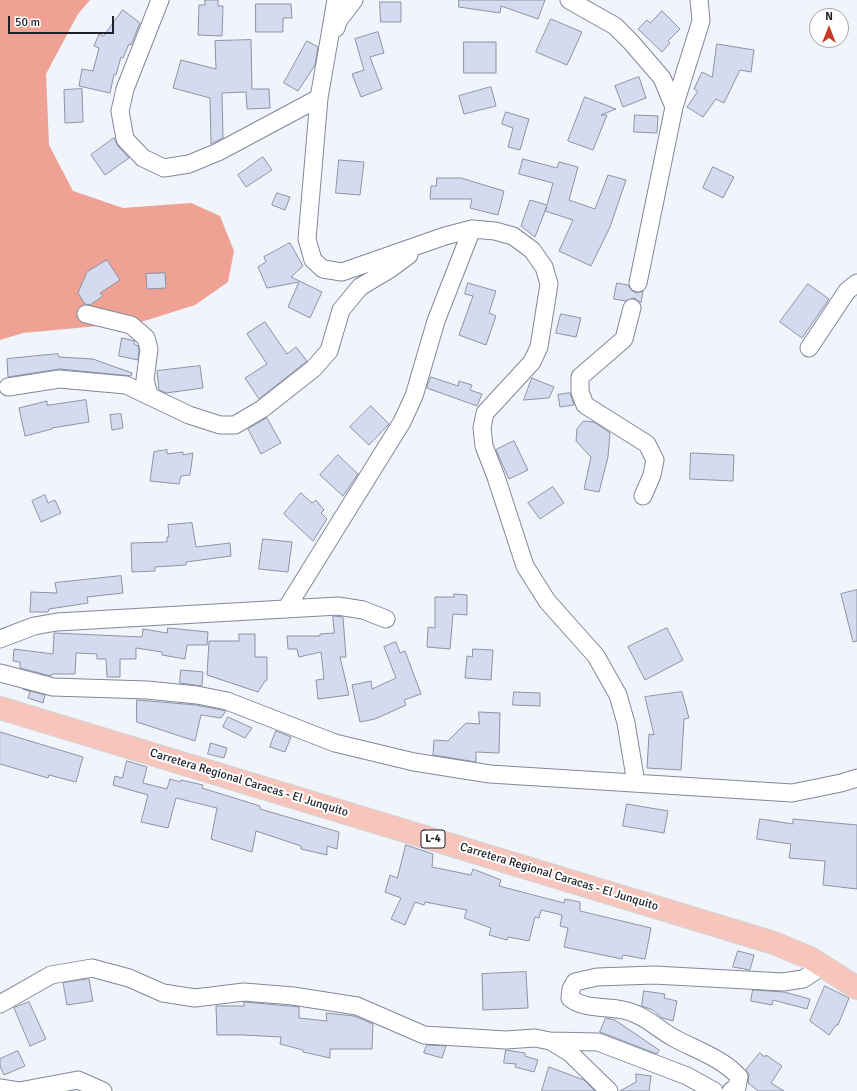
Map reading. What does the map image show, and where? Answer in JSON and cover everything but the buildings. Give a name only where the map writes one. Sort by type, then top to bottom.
[{"type":"main road","name":"Carretera Regional Caracas - El Junquito","points":[[0,708],[774,943],[810,958],[857,988]]},
{"type":"street","points":[[160,0],[125,88],[120,111],[125,139],[143,158],[164,168],[190,164],[218,152],[318,98]]},
{"type":"street","points":[[336,0],[318,98],[306,238],[313,260],[323,269],[342,272],[426,244],[445,236],[472,229],[495,231],[514,236],[532,250],[544,267],[549,284],[539,347],[532,362],[486,413],[482,428],[484,446],[526,566],[547,601],[596,656],[618,695],[626,723],[636,783]]},
{"type":"street","points":[[327,53],[338,21],[354,0]]},
{"type":"street","points":[[569,0],[615,26],[630,41],[662,78],[674,107]]},
{"type":"street","points":[[638,283],[674,107],[700,21],[699,0]]},
{"type":"street","points":[[286,609],[402,422],[414,396],[436,321],[472,229]]},
{"type":"street","points":[[8,387],[59,379],[126,386],[149,395],[189,415],[220,424],[235,424],[262,409],[313,369],[329,351],[341,310],[360,287],[390,269],[426,244]]},
{"type":"street","points":[[809,348],[847,291],[857,283]]},
{"type":"street","points":[[632,308],[624,339],[580,377],[580,392],[585,405],[647,444],[655,460],[643,496]]},
{"type":"street","points":[[86,314],[130,325],[146,338],[149,349],[145,380],[149,395]]},
{"type":"street","points":[[0,639],[34,626],[57,622],[338,606],[363,610],[386,619]]},
{"type":"street","points":[[0,673],[53,687],[147,690],[197,695],[227,701],[335,743],[414,762],[490,774],[792,793],[841,783],[857,778]]},
{"type":"street","points":[[731,1091],[737,1087],[739,1077],[731,1068],[698,1048],[673,1037],[642,1016],[623,1010],[578,1004],[570,998],[571,989],[575,982],[597,977],[654,975],[783,982],[803,979],[814,972],[810,958]]},
{"type":"street","points":[[0,1004],[51,975],[92,968],[129,978],[163,993],[195,998],[244,992],[293,996],[357,1006],[424,1035],[506,1040],[535,1038],[550,1041],[598,1042],[687,1076],[714,1091]]},
{"type":"street","points":[[550,1041],[570,1052],[609,1091]]},
{"type":"street","points":[[0,1088],[19,1091],[78,1080],[103,1091]]},
{"type":"shaded area","points":[[0,0],[90,0],[78,14],[46,74],[49,145],[73,191],[123,208],[191,203],[220,216],[234,251],[228,282],[195,305],[141,322],[23,333],[0,340]]}]
